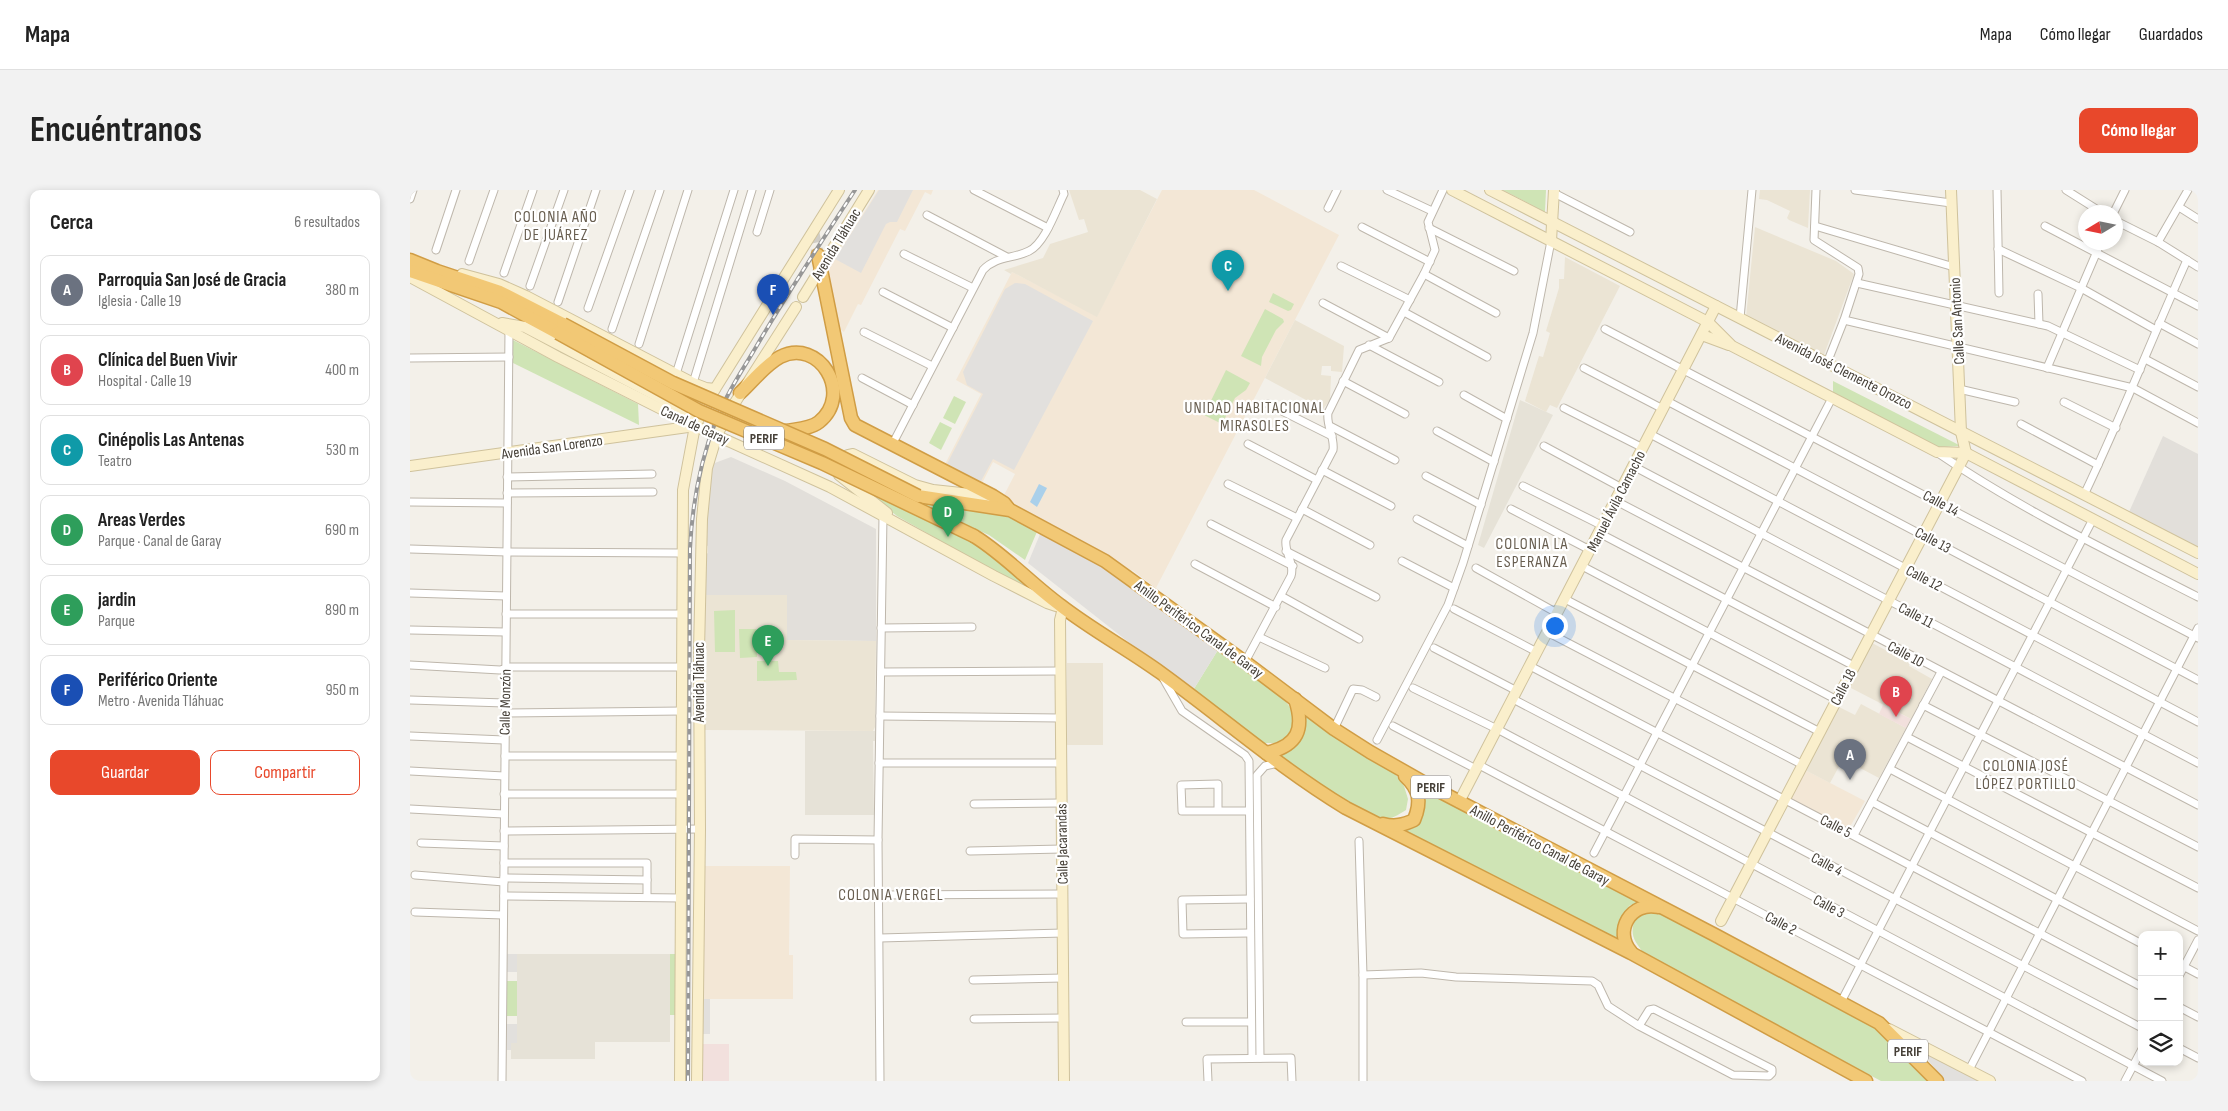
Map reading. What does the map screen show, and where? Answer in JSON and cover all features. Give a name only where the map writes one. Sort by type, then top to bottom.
[{"type":"highway","points":[[818,255],[851,418],[855,425],[993,496],[1004,503],[1010,510]]},
{"type":"highway","name":"Canal de Garay","points":[[410,260],[500,292],[699,411],[822,462],[974,536],[1063,608]]},
{"type":"highway","name":"Canal de Garay","points":[[410,271],[501,302],[673,383],[786,431],[918,496],[1010,510]]},
{"type":"highway","points":[[740,394],[779,357],[792,354],[808,355],[822,363],[833,380],[834,398],[828,412],[818,422],[809,427],[786,431]]},
{"type":"highway","name":"Anillo Periférico Canal de Garay","points":[[1010,510],[1105,561],[1334,729],[1396,768],[1879,1023]]},
{"type":"highway","name":"PERIF","points":[[1063,608],[1160,673],[1307,784],[1374,822],[1631,953],[1866,1081]]},
{"type":"highway","points":[[1266,753],[1280,750],[1293,742],[1300,728],[1300,713],[1295,699]]},
{"type":"highway","points":[[1374,822],[1392,826],[1404,825],[1414,820],[1420,807],[1420,798],[1414,784],[1396,768]]},
{"type":"highway","points":[[1631,953],[1623,936],[1624,926],[1628,917],[1635,910],[1644,906],[1663,908]]},
{"type":"highway","name":"PERIF","points":[[1879,1023],[1937,1081]]},
{"type":"main road","name":"Avenida Tláhuac","points":[[782,281],[839,190]]},
{"type":"main road","name":"Avenida Tláhuac","points":[[803,297],[868,190]]},
{"type":"main road","points":[[1452,190],[1708,322],[1732,346]]},
{"type":"main road","name":"Avenida José Clemente Orozco","points":[[1490,190],[2196,552]]},
{"type":"main road","name":"Calle San Antonio","points":[[1950,190],[1962,432],[1966,453]]},
{"type":"main road","points":[[1551,241],[1554,191]]},
{"type":"main road","points":[[437,271],[466,274],[518,292],[693,383],[715,389]]},
{"type":"main road","name":"Canal de Garay","points":[[410,277],[493,322],[510,327],[697,422],[717,435],[824,484],[912,533],[1047,603],[1063,608]]},
{"type":"main road","name":"Avenida Tláhuac","points":[[680,1081],[683,490],[697,422],[715,389],[768,304]]},
{"type":"main road","name":"Manuel Ávila Camacho","points":[[1459,802],[1716,306]]},
{"type":"main road","name":"Avenida Tláhuac","points":[[697,1081],[700,829],[699,650],[702,519],[707,468],[717,435],[729,412],[796,307]]},
{"type":"main road","points":[[510,327],[525,327],[656,395],[697,422]]},
{"type":"main road","points":[[1702,335],[1732,346]]},
{"type":"main road","name":"Avenida José Clemente Orozco","points":[[1732,346],[1937,452],[1966,453],[2198,574]]},
{"type":"main road","points":[[656,395],[667,393],[672,386],[674,373]]},
{"type":"main road","name":"Avenida San Lorenzo","points":[[410,466],[508,454],[697,422],[729,412]]},
{"type":"main road","name":"Calle 18","points":[[1721,921],[1966,453]]},
{"type":"main road","points":[[912,533],[839,475],[838,461],[844,455],[853,454],[924,488],[993,496]]},
{"type":"main road","points":[[2093,519],[2102,504]]},
{"type":"main road","points":[[2184,567],[2196,552]]},
{"type":"main road","name":"Calle Jacarandas","points":[[1063,608],[1060,620],[1060,718],[1064,1081]]},
{"type":"main road","name":"Anillo Periférico Canal de Garay","points":[[1879,1023],[1990,1081]]},
{"type":"street","points":[[410,198],[413,190]]},
{"type":"street","points":[[436,250],[456,190]]},
{"type":"street","points":[[469,261],[494,190]]},
{"type":"street","points":[[504,273],[532,190]]},
{"type":"street","points":[[530,286],[564,190]]},
{"type":"street","points":[[558,302],[596,190]]},
{"type":"street","points":[[588,308],[630,190]]},
{"type":"street","points":[[612,328],[660,190]]},
{"type":"street","points":[[639,344],[688,190]]},
{"type":"street","points":[[674,373],[734,190]]},
{"type":"street","points":[[693,383],[752,190]]},
{"type":"street","points":[[757,232],[770,190]]},
{"type":"street","points":[[974,190],[1048,228]]},
{"type":"street","points":[[893,443],[973,288],[990,263],[1030,251],[1042,239],[1064,194],[1063,190]]},
{"type":"street","points":[[1328,208],[1337,190]]},
{"type":"street","points":[[1387,190],[1432,211]]},
{"type":"street","points":[[1245,662],[1291,576],[1292,566],[1286,551],[1286,540],[1333,450],[1334,443],[1328,413],[1359,350],[1390,338],[1424,274],[1435,250],[1428,222],[1443,190]]},
{"type":"street","points":[[1740,318],[1752,190]]},
{"type":"street","points":[[1816,190],[1816,242],[1858,268],[1858,282],[1827,363]]},
{"type":"street","points":[[1855,190],[1951,202]]},
{"type":"street","points":[[1996,190],[1999,293]]},
{"type":"street","points":[[2066,190],[2090,205]]},
{"type":"street","points":[[2118,205],[2125,190]]},
{"type":"street","points":[[2158,242],[2179,207],[2186,190]]},
{"type":"street","points":[[1554,191],[1630,232]]},
{"type":"street","points":[[2179,207],[2198,219]]},
{"type":"street","points":[[927,215],[1007,257]]},
{"type":"street","points":[[2123,224],[2158,242],[2198,267]]},
{"type":"street","points":[[1815,226],[1954,267]]},
{"type":"street","points":[[2045,226],[2198,306]]},
{"type":"street","points":[[1362,227],[1430,262]]},
{"type":"street","points":[[1429,228],[1514,270]]},
{"type":"street","points":[[1376,740],[1448,605],[1454,588],[1481,505],[1537,317],[1551,241]]},
{"type":"street","points":[[1998,249],[2198,344]]},
{"type":"street","points":[[2047,368],[2097,252]]},
{"type":"street","points":[[904,254],[973,288]]},
{"type":"street","points":[[2084,495],[2116,428],[2187,260]]},
{"type":"street","points":[[1341,266],[1410,300]]},
{"type":"street","points":[[1424,274],[1496,313]]},
{"type":"street","points":[[1858,282],[2039,324],[2063,333],[2140,370]]},
{"type":"street","points":[[882,292],[953,328]]},
{"type":"street","points":[[2038,294],[2039,324]]},
{"type":"street","points":[[1323,303],[1390,338]]},
{"type":"street","points":[[1404,312],[1487,357]]},
{"type":"street","points":[[1844,320],[2133,388],[2198,423]]},
{"type":"street","name":"Calle Monzón","points":[[502,1081],[505,632],[510,327]]},
{"type":"street","name":"Calle 14","points":[[1605,329],[2196,637]]},
{"type":"street","points":[[864,332],[932,366]]},
{"type":"street","points":[[1369,345],[1439,382]]},
{"type":"street","points":[[410,358],[509,357]]},
{"type":"street","points":[[2145,359],[2198,388]]},
{"type":"street","name":"Calle 13","points":[[1584,368],[1795,468],[2198,680]]},
{"type":"street","points":[[862,378],[913,405]]},
{"type":"street","points":[[1343,381],[1405,414]]},
{"type":"street","points":[[1960,389],[2015,402]]},
{"type":"street","points":[[1464,396],[1507,419]]},
{"type":"street","points":[[1594,853],[1832,398]]},
{"type":"street","points":[[2064,402],[2116,428]]},
{"type":"street","points":[[1268,404],[1332,436]]},
{"type":"street","points":[[1564,408],[1643,448]]},
{"type":"street","points":[[2021,424],[2098,465]]},
{"type":"street","points":[[1330,426],[1394,460]]},
{"type":"street","points":[[1437,431],[1494,462]]},
{"type":"street","name":"Calle 12","points":[[1650,434],[2198,722]]},
{"type":"street","points":[[1248,444],[1317,480]]},
{"type":"street","points":[[1544,446],[1622,488]]},
{"type":"street","points":[[1937,452],[1958,467],[2084,538],[2198,597]]},
{"type":"street","name":"Calle 11","points":[[1633,466],[2198,763]]},
{"type":"street","points":[[1322,470],[1391,506]]},
{"type":"street","points":[[507,477],[652,474]]},
{"type":"street","points":[[1426,476],[1481,505]]},
{"type":"street","points":[[1228,484],[1297,518]]},
{"type":"street","points":[[1524,486],[1726,599],[1854,666]]},
{"type":"street","points":[[507,494],[653,492]]},
{"type":"street","name":"Calle 10","points":[[1616,501],[1744,566],[1870,635],[2198,805]]},
{"type":"street","points":[[410,502],[507,503]]},
{"type":"street","points":[[1302,509],[1370,545]]},
{"type":"street","points":[[1512,509],[1590,550]]},
{"type":"street","points":[[880,1081],[880,895],[878,840],[883,516]]},
{"type":"street","points":[[1417,519],[1468,546]]},
{"type":"street","points":[[1841,1002],[2093,519]]},
{"type":"street","points":[[1211,524],[1292,566]]},
{"type":"street","points":[[410,549],[507,552],[682,553]]},
{"type":"street","points":[[1286,551],[1376,597]]},
{"type":"street","points":[[1402,561],[1454,588]]},
{"type":"street","points":[[1195,564],[1276,606]]},
{"type":"street","points":[[1582,566],[1837,700]]},
{"type":"street","points":[[1476,568],[1557,613]]},
{"type":"street","points":[[410,593],[506,596]]},
{"type":"street","points":[[1281,596],[1359,639]]},
{"type":"street","points":[[1565,599],[1820,732]]},
{"type":"street","points":[[1454,609],[1537,652]]},
{"type":"street","points":[[506,614],[682,614]]},
{"type":"street","points":[[881,628],[972,627]]},
{"type":"street","points":[[1969,1070],[2177,668],[2196,637],[2198,628]]},
{"type":"street","points":[[410,630],[505,632]]},
{"type":"street","points":[[1548,632],[1803,765]]},
{"type":"street","points":[[1259,637],[1326,668]]},
{"type":"street","name":"Calle 4","points":[[1434,648],[1640,766],[2138,1026]]},
{"type":"street","points":[[410,665],[505,668],[682,667]]},
{"type":"street","name":"Calle 5","points":[[1530,666],[2138,985]]},
{"type":"street","points":[[881,672],[1060,671]]},
{"type":"street","points":[[1854,835],[1941,672]]},
{"type":"street","points":[[1160,673],[1182,712],[1245,755],[1249,761],[1251,1022],[1256,1058]]},
{"type":"street","name":"Calle 3","points":[[1413,688],[1497,729],[2162,1081]]},
{"type":"street","points":[[1334,729],[1353,689],[1362,690],[1376,697]]},
{"type":"street","points":[[410,700],[505,704]]},
{"type":"street","points":[[1923,705],[2198,847]]},
{"type":"street","points":[[505,712],[682,711]]},
{"type":"street","points":[[880,716],[1060,718]]},
{"type":"street","name":"Calle 2","points":[[1393,726],[1606,831],[2082,1081]]},
{"type":"street","points":[[410,736],[504,740]]},
{"type":"street","points":[[1907,737],[2198,888]]},
{"type":"street","points":[[505,756],[681,756]]},
{"type":"street","points":[[879,763],[1061,763]]},
{"type":"street","points":[[1256,1058],[1257,775],[1265,766],[1278,763]]},
{"type":"street","points":[[1890,769],[2198,931]]},
{"type":"street","points":[[410,771],[504,776]]},
{"type":"street","points":[[1218,811],[1218,784],[1181,784],[1182,811],[1218,811],[1249,811]]},
{"type":"street","points":[[504,794],[681,794]]},
{"type":"street","points":[[1872,802],[1929,834],[2138,942]]},
{"type":"street","points":[[974,804],[1062,803]]},
{"type":"street","points":[[410,809],[504,814]]},
{"type":"street","points":[[504,831],[700,829]]},
{"type":"street","points":[[795,855],[795,839],[878,840]]},
{"type":"street","points":[[1359,841],[1363,975],[1363,1081]]},
{"type":"street","points":[[421,843],[504,846]]},
{"type":"street","points":[[970,851],[1062,849]]},
{"type":"street","points":[[504,862],[647,863],[647,897]]},
{"type":"street","points":[[415,875],[504,880],[647,880]]},
{"type":"street","points":[[880,895],[1062,894]]},
{"type":"street","points":[[504,896],[681,898]]},
{"type":"street","points":[[1250,899],[1182,900],[1183,934],[1250,933]]},
{"type":"street","points":[[415,912],[503,915]]},
{"type":"street","points":[[880,938],[1063,933]]},
{"type":"street","points":[[2183,963],[2198,940]]},
{"type":"street","points":[[2183,966],[2198,974]]},
{"type":"street","points":[[1363,975],[1421,974],[1456,977],[1592,981],[1598,985],[1608,1006],[1639,1026],[1733,1074],[1769,1076],[1772,1073],[1772,1069],[1654,1009],[1649,1010],[1639,1026]]},
{"type":"street","points":[[972,980],[1063,978]]},
{"type":"street","points":[[2183,1009],[2198,1016]]},
{"type":"street","points":[[974,1019],[1064,1018]]},
{"type":"street","points":[[1186,1022],[1251,1022]]},
{"type":"street","points":[[2183,1050],[2198,1058]]},
{"type":"street","points":[[2125,1081],[2138,1057]]},
{"type":"street","points":[[1208,1081],[1207,1059],[1256,1058],[1292,1058],[1292,1081]]},
{"type":"shaded area","points":[[878,190],[933,190],[931,195],[925,192],[905,231],[900,229],[861,305],[858,304],[844,332],[838,328],[826,272]]},
{"type":"shaded area","points":[[879,190],[913,190],[897,222],[886,224],[861,273],[835,259]]},
{"type":"shaded area","points":[[1069,190],[1140,190],[1157,199],[1097,317],[1012,272],[1011,274],[1004,270],[1043,258],[1050,244],[1088,232],[1084,219],[1079,220]]},
{"type":"shaded area","points":[[1162,190],[1254,190],[1339,235],[1156,588],[1132,570],[1130,572],[1002,499],[1015,474],[993,462],[980,487],[943,468],[981,394],[956,380],[1012,272],[1097,316]]},
{"type":"shaded area","points":[[1760,190],[1810,190],[1808,228],[1789,220],[1787,218],[1790,211],[1767,200],[1759,199]]},
{"type":"shaded area","points":[[1755,227],[1836,261],[1854,274],[1824,355],[1746,317]]},
{"type":"shaded area","points":[[1565,257],[1620,286],[1557,408],[1550,405],[1546,412],[1525,401],[1539,356],[1543,357],[1550,333],[1546,331],[1559,288],[1559,279],[1564,279]]},
{"type":"shaded area","points":[[1015,283],[1025,284],[1093,321],[1014,470],[993,459],[981,481],[978,480],[976,484],[949,470],[951,466],[947,464],[983,394],[967,385],[963,372],[1005,289]]},
{"type":"shaded area","points":[[1295,320],[1344,346],[1342,372],[1331,371],[1331,366],[1322,366],[1321,375],[1331,376],[1330,400],[1323,409],[1265,378]]},
{"type":"shaded area","points":[[1520,400],[1553,415],[1484,548],[1478,545]]},
{"type":"shaded area","points":[[2163,436],[2198,454],[2198,547],[2129,512]]},
{"type":"shaded area","points":[[731,457],[785,481],[876,529],[876,641],[787,640],[704,595],[704,556],[708,553],[708,546],[704,545],[712,464]]},
{"type":"shaded area","points":[[1043,527],[1221,645],[1192,692],[1028,563]]},
{"type":"shaded area","points":[[704,595],[787,595],[787,640],[876,641],[875,727],[873,731],[703,730],[704,683],[706,680],[707,661],[707,650],[704,647]]},
{"type":"shaded area","points":[[1872,643],[1910,663],[1909,666],[1932,679],[1911,719],[1849,687]]},
{"type":"shaded area","points":[[1067,663],[1103,663],[1103,745],[1067,745]]},
{"type":"shaded area","points":[[1861,704],[1906,728],[1879,778],[1843,759],[1830,783],[1805,770],[1839,707],[1855,715]]},
{"type":"shaded area","points":[[1883,705],[1911,719],[1906,728],[1879,714]]},
{"type":"shaded area","points":[[805,731],[875,731],[875,741],[873,741],[874,815],[805,815]]},
{"type":"shaded area","points":[[1805,770],[1865,801],[1848,830],[1790,799]]},
{"type":"shaded area","points":[[700,866],[790,866],[789,955],[793,955],[793,999],[700,999]]},
{"type":"shaded area","points":[[507,954],[517,954],[517,972],[507,972]]},
{"type":"shaded area","points":[[517,954],[670,954],[670,1042],[595,1042],[595,1059],[511,1059],[511,1043],[517,1042]]},
{"type":"shaded area","points":[[700,999],[710,999],[710,1034],[700,1034]]},
{"type":"shaded area","points":[[507,1024],[517,1024],[517,1043],[511,1043],[511,1050],[507,1050]]},
{"type":"shaded area","points":[[700,1044],[729,1044],[729,1081],[700,1081]]},
{"type":"shaded area","points":[[1916,1045],[1984,1081],[1945,1081]]},
{"type":"green space","points":[[1503,190],[1546,190],[1545,212]]},
{"type":"green space","points":[[1273,293],[1294,304],[1291,310],[1288,311],[1269,302]]},
{"type":"green space","points":[[1265,309],[1283,319],[1284,322],[1276,330],[1262,357],[1261,366],[1241,356]]},
{"type":"green space","points":[[511,339],[638,404],[639,425],[513,363]]},
{"type":"green space","points":[[1226,370],[1250,383],[1246,390],[1235,398],[1222,424],[1204,415]]},
{"type":"green space","points":[[1833,381],[1961,446],[1939,447],[1833,393]]},
{"type":"green space","points":[[954,396],[966,402],[955,424],[943,418]]},
{"type":"green space","points":[[940,422],[952,428],[941,450],[929,443]]},
{"type":"green space","points":[[850,479],[973,541],[1006,567],[1025,586],[1011,581],[897,516]]},
{"type":"green space","points":[[917,503],[1009,514],[1039,527],[1025,560],[989,535]]},
{"type":"green space","points":[[735,610],[735,652],[715,652],[714,611]]},
{"type":"green space","points":[[739,629],[756,629],[757,657],[740,658]]},
{"type":"green space","points":[[1221,645],[1269,680],[1293,711],[1295,727],[1291,737],[1276,743],[1261,743],[1192,692]]},
{"type":"green space","points":[[757,661],[778,661],[779,672],[796,672],[797,680],[757,681]]},
{"type":"green space","points":[[1303,711],[1393,771],[1404,786],[1408,799],[1406,810],[1389,818],[1363,811],[1331,794],[1278,755],[1296,747],[1303,729]]},
{"type":"green space","points":[[1419,786],[1644,899],[1629,906],[1620,923],[1625,945],[1400,830],[1416,820]]},
{"type":"green space","points":[[1661,910],[1882,1022],[1932,1081],[1881,1081],[1645,955],[1633,937],[1636,916]]},
{"type":"green space","points":[[670,954],[677,954],[678,1015],[670,1015]]},
{"type":"green space","points":[[507,981],[517,981],[517,1016],[507,1016]]},
{"type":"water","points":[[1039,484],[1047,488],[1037,507],[1030,502]]},
{"type":"tunnel","points":[[813,231],[818,255]]},
{"type":"tunnel","points":[[768,304],[782,281]]},
{"type":"railway","points":[[688,1081],[690,549],[698,484],[710,436],[729,392],[792,288],[855,190]]},
{"type":"place","name":"Cinépolis Las Antenas","points":[[1228,291]]},
{"type":"place","name":"Periférico Oriente","points":[[773,315]]},
{"type":"place","name":"Areas Verdes","points":[[948,537]]},
{"type":"place","name":"jardin","points":[[768,666]]},
{"type":"place","name":"Clínica del Buen Vivir","points":[[1896,717]]},
{"type":"place","name":"Parroquia San José de Gracia","points":[[1850,780]]},
{"type":"district","name":"COLONIA AÑO DE JUÁREZ","points":[[556,225]]},
{"type":"district","name":"UNIDAD HABITACIONAL MIRASOLES","points":[[1255,416]]},
{"type":"district","name":"COLONIA LA ESPERANZA","points":[[1532,552]]},
{"type":"district","name":"COLONIA JOSÉ LÓPEZ PORTILLO","points":[[2026,774]]},
{"type":"district","name":"COLONIA VERGEL","points":[[891,894]]}]
